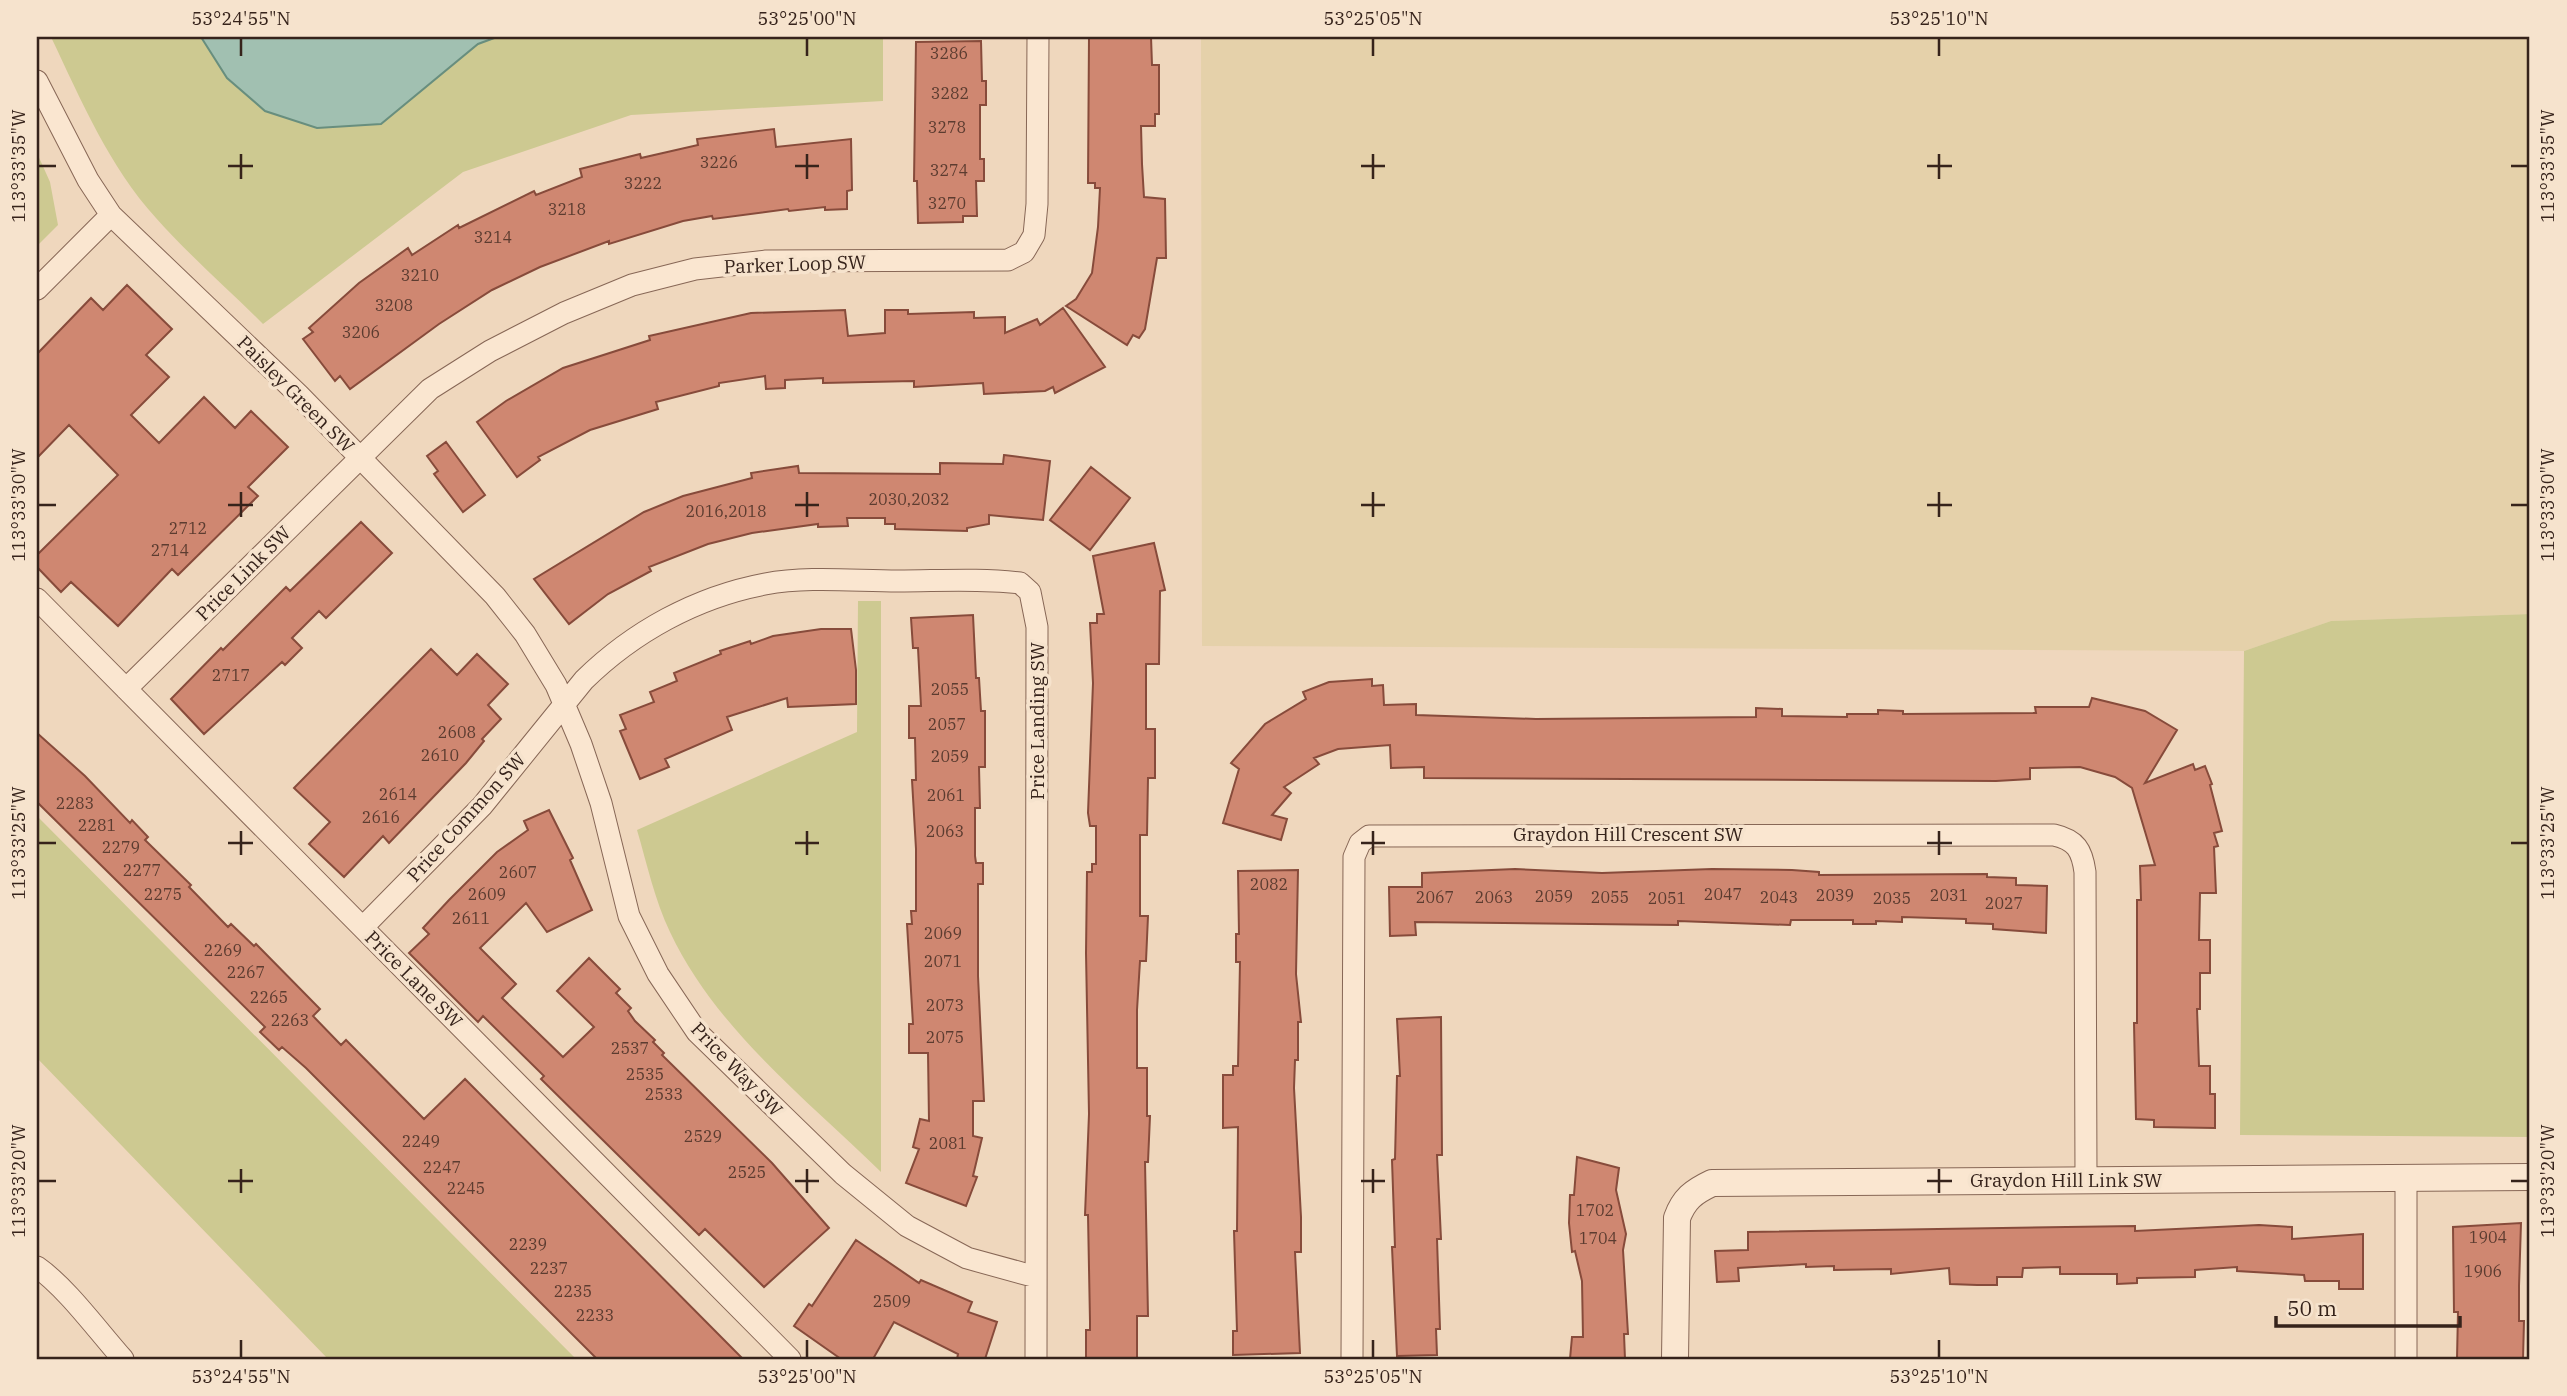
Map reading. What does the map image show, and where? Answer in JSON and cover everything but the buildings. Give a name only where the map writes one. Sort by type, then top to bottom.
[{"type":"street","name":"Parker Loop SW","points":[[359,457],[430,389],[460,370],[564,313],[632,285],[695,269],[766,261],[1008,260],[1024,251],[1034,235],[1037,204],[1038,37]]},
{"type":"street","name":"Paisley Green SW","points":[[37,81],[88,180],[111,215],[359,457],[495,596],[545,664],[564,703]]},
{"type":"street","points":[[37,289],[111,215]]},
{"type":"street","name":"Price Link SW","points":[[126,689],[359,457]]},
{"type":"street","name":"Price Landing SW","points":[[564,703],[602,662],[630,642],[697,603],[733,592],[767,584],[806,581],[1005,581],[1020,583],[1030,592],[1037,627],[1036,1359]]},
{"type":"street","name":"Price Lane SW","points":[[37,599],[790,1359]]},
{"type":"street","name":"Price Common SW","points":[[363,927],[482,806],[564,703]]},
{"type":"street","name":"Price Way SW","points":[[564,703],[601,803],[629,916],[658,974],[697,1032],[843,1174],[907,1226],[967,1258],[1036,1277]]},
{"type":"street","name":"Graydon Hill Crescent SW","points":[[1352,1359],[1354,857],[1360,843],[1369,836],[2054,835],[2068,838],[2077,845],[2083,856],[2085,872],[2086,1180]]},
{"type":"street","name":"Graydon Hill Link SW","points":[[1675,1359],[1677,1218],[1683,1202],[1712,1183],[2530,1177]]},
{"type":"street","points":[[2406,1178],[2406,1359]]},
{"type":"street","points":[[37,1267],[55,1279],[65,1296],[123,1359]]},
{"type":"shaded area","points":[[51,37],[883,37],[883,101],[631,115],[463,172],[263,324],[182,245],[139,198],[97,132]]},
{"type":"shaded area","points":[[201,37],[497,37],[478,44],[381,124],[317,128],[265,111],[227,78]]},
{"type":"shaded area","points":[[1201,37],[2530,37],[2530,614],[2331,621],[2244,651],[1202,646]]},
{"type":"shaded area","points":[[37,153],[50,182],[58,225],[37,246]]},
{"type":"shaded area","points":[[858,601],[881,601],[881,1172],[764,1061],[711,1000],[670,932],[637,830],[857,732]]},
{"type":"shaded area","points":[[2530,614],[2530,1137],[2240,1135],[2244,651],[2331,621]]},
{"type":"shaded area","points":[[37,816],[576,1359],[328,1359],[37,1058]]}]
